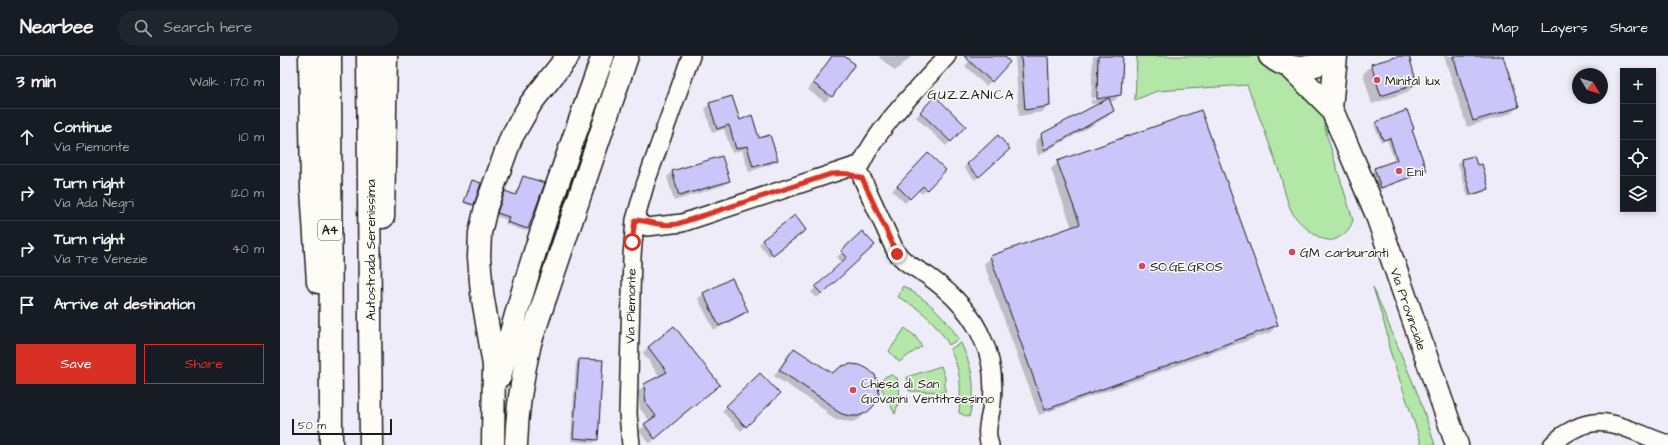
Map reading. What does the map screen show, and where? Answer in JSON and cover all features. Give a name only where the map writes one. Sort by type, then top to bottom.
[{"type":"main road","points":[[310,56],[311,172],[314,231],[331,405]]},
{"type":"main road","name":"A4","points":[[330,56],[331,445]]},
{"type":"main road","name":"Autostrada Serenissima","points":[[368,56],[371,445]]},
{"type":"main road","points":[[370,351],[383,227],[386,56]]},
{"type":"main road","points":[[493,445],[494,365],[482,293],[480,266],[480,242],[483,221],[503,158],[516,129],[534,99],[568,56]]},
{"type":"main road","points":[[483,445],[514,322],[537,244],[603,56]]},
{"type":"main road","points":[[516,445],[517,416],[522,379],[530,343],[627,56]]},
{"type":"main road","name":"Via Provinciale","points":[[1280,61],[1302,68],[1319,65],[1336,56]]},
{"type":"main road","name":"Via Provinciale","points":[[1331,108],[1336,56]]},
{"type":"main road","name":"Via Provinciale","points":[[1280,61],[1331,108],[1376,213],[1458,444]]},
{"type":"street","name":"Via Piemonte","points":[[631,445],[628,414],[632,256],[635,220],[645,185],[691,56]]},
{"type":"street","points":[[858,171],[870,147],[885,126],[947,56]]},
{"type":"street","points":[[635,220],[647,227],[682,223],[831,174],[858,171]]},
{"type":"street","points":[[858,171],[900,257],[955,297],[979,330],[986,346],[992,378],[992,404],[987,435],[990,445]]},
{"type":"street","points":[[1552,445],[1559,437],[1580,426],[1597,421],[1627,427],[1668,444]]},
{"type":"green space","points":[[1137,56],[1304,56],[1317,94],[1327,136],[1353,220],[1349,229],[1336,239],[1324,239],[1311,232],[1295,217],[1288,203],[1279,171],[1247,85],[1157,91],[1135,100]]},
{"type":"green space","points":[[903,286],[935,309],[947,322],[959,339],[949,345],[938,329],[927,317],[898,297]]},
{"type":"green space","points":[[1373,287],[1419,397],[1435,445],[1422,445],[1389,348],[1387,333]]},
{"type":"green space","points":[[905,328],[915,336],[922,346],[899,362],[889,351]]},
{"type":"green space","points":[[961,343],[971,371],[973,388],[973,397],[969,417],[959,413],[960,380],[957,366],[950,349]]},
{"type":"green space","points":[[941,366],[945,378],[945,392],[909,391],[907,377]]},
{"type":"green space","points":[[892,375],[897,378],[900,392],[895,414],[880,382],[886,376]]},
{"type":"building","points":[[832,56],[844,56],[855,64],[832,97],[813,83]]},
{"type":"building","points":[[964,56],[1004,56],[1010,62],[992,82]]},
{"type":"building","points":[[1021,56],[1048,56],[1050,106],[1025,110]]},
{"type":"building","points":[[1098,56],[1123,56],[1121,95],[1097,99]]},
{"type":"building","points":[[1399,56],[1409,56],[1417,84],[1381,96],[1371,64]]},
{"type":"building","points":[[1453,56],[1503,56],[1519,107],[1473,121]]},
{"type":"building","points":[[732,96],[740,120],[752,115],[759,138],[770,135],[778,160],[753,167],[747,146],[736,149],[729,125],[717,129],[709,103]]},
{"type":"building","points":[[935,96],[966,126],[951,142],[920,112]]},
{"type":"building","points":[[1109,98],[1114,111],[1044,150],[1041,134]]},
{"type":"building","points":[[1201,110],[1278,325],[1045,410],[990,256],[1080,224],[1057,161]]},
{"type":"building","points":[[1407,110],[1414,129],[1412,130],[1427,171],[1381,188],[1374,168],[1397,160],[1390,138],[1383,140],[1376,122]]},
{"type":"building","points":[[998,135],[1010,149],[979,177],[967,164]]},
{"type":"building","points":[[928,153],[946,170],[927,190],[923,186],[910,199],[897,186]]},
{"type":"building","points":[[722,156],[730,181],[679,196],[672,171]]},
{"type":"building","points":[[1474,156],[1477,165],[1482,164],[1489,189],[1471,195],[1461,159]]},
{"type":"building","points":[[523,176],[545,183],[528,229],[507,222],[509,217],[497,213],[505,191],[516,195]]},
{"type":"building","points":[[472,180],[481,183],[474,205],[464,202]]},
{"type":"building","points":[[795,215],[806,230],[773,255],[762,240]]},
{"type":"building","points":[[862,231],[875,245],[822,294],[815,287],[847,257],[841,251]]},
{"type":"building","points":[[732,278],[748,311],[719,326],[703,293]]},
{"type":"building","points":[[674,326],[720,385],[682,415],[655,439],[644,424],[656,416],[646,403],[644,384],[667,372],[648,347]]},
{"type":"building","name":"Chiesa di San Giovanni Ventitreesimo","points":[[794,348],[832,373],[842,366],[851,364],[860,365],[868,369],[875,375],[878,384],[879,393],[877,401],[866,413],[858,416],[842,414],[835,410],[830,404],[779,370]]},
{"type":"building","points":[[579,359],[603,360],[598,440],[573,438]]},
{"type":"building","points":[[760,373],[780,394],[746,427],[726,406]]},
{"type":"place","name":"Minital lux","points":[[1377,80]]},
{"type":"place","name":"Eni","points":[[1399,171]]},
{"type":"place","name":"GM carburanti","points":[[1292,252]]},
{"type":"place","name":"SO.GE.GROS","points":[[1142,266]]},
{"type":"place","name":"Chiesa di San Giovanni Ventitreesimo","points":[[853,390]]},
{"type":"district","name":"GUZZANICA","points":[[971,94]]},
{"type":"route","points":[[632,242],[635,220],[648,220],[663,225],[682,223],[831,174],[848,174],[859,179],[862,178],[897,254]]}]
